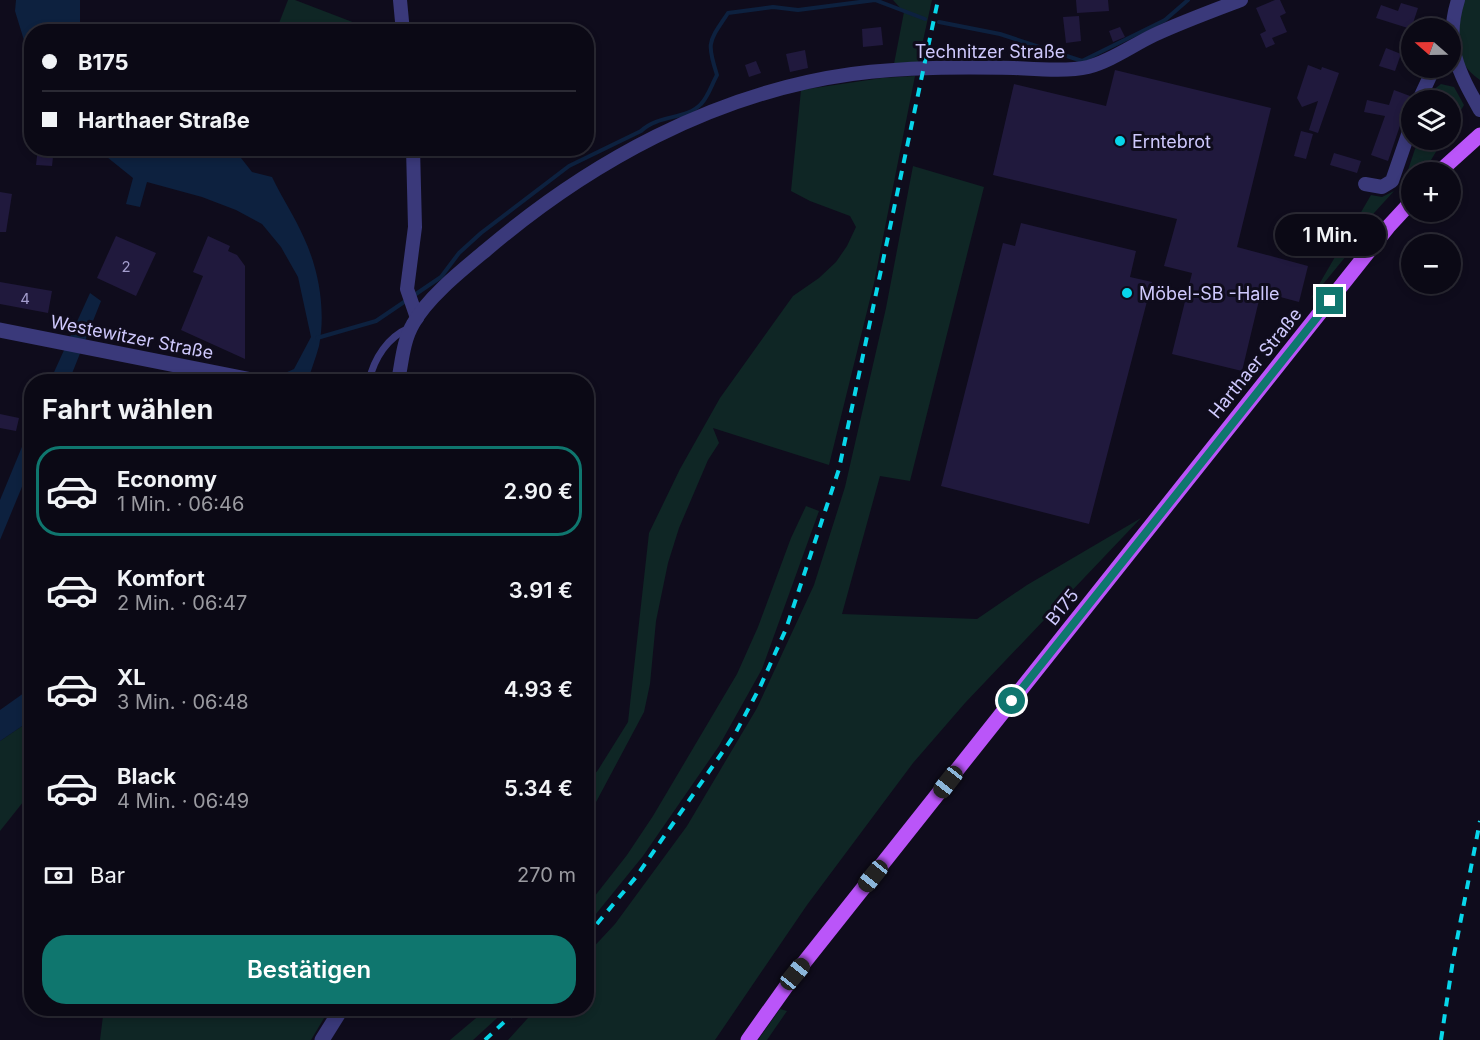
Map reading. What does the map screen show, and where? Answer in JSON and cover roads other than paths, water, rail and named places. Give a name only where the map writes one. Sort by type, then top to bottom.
[{"type":"main road","points":[[1450,162],[1480,135]]},
{"type":"main road","name":"Harthaer Straße","points":[[1132,550],[1401,213]]},
{"type":"main road","name":"B175","points":[[748,1040],[795,974],[1132,550]]},
{"type":"street","points":[[400,0],[402,24]]},
{"type":"street","name":"Technitzer Straße","points":[[414,322],[468,265],[540,206],[582,177],[646,142],[757,95],[815,81],[863,73],[923,68],[1086,68],[1155,34],[1241,0]]},
{"type":"street","points":[[1454,18],[1458,0]]},
{"type":"street","points":[[1461,76],[1480,88]]},
{"type":"street","points":[[1461,76],[1480,110]]},
{"type":"street","points":[[1365,184],[1382,187],[1392,181],[1403,150]]},
{"type":"street","points":[[399,374],[406,340],[414,322],[409,295],[416,196],[413,156]]},
{"type":"street","name":"Westewitzer Straße","points":[[0,330],[220,374]]},
{"type":"street","points":[[322,1040],[337,1016]]},
{"type":"lane","points":[[371,374],[384,347],[414,322]]},
{"type":"water","points":[[16,0],[80,0],[80,24],[24,24],[24,40],[15,11]]},
{"type":"water","points":[[106,156],[239,156],[252,172],[272,177],[309,250],[320,291],[321,333],[310,374],[285,374],[294,369],[311,337],[298,277],[281,247],[262,224],[236,210],[202,197],[147,182],[140,207],[126,204],[133,178]]},
{"type":"water","points":[[90,293],[101,301],[72,374],[53,374]]},
{"type":"water","points":[[24,442],[24,482],[0,540],[0,500]]},
{"type":"water","points":[[24,693],[24,725],[0,741],[0,710]]},
{"type":"waterway","points":[[594,154],[656,122],[688,113],[701,104],[717,75],[711,55],[711,42],[728,13],[773,7],[798,10],[875,0],[925,19]]},
{"type":"waterway","points":[[939,22],[1000,34],[1082,61],[1165,20],[1188,0]]},
{"type":"waterway","points":[[317,338],[376,321],[441,277],[459,253],[481,233],[569,166],[590,156]]},
{"type":"railway","points":[[594,927],[636,877],[735,734],[760,687],[786,629],[839,469],[938,0]]},
{"type":"railway","points":[[1441,1040],[1453,960],[1480,821]]},
{"type":"railway","points":[[485,1040],[510,1016]]},
{"type":"place","name":"Erntebrot","points":[[1120,141]]},
{"type":"place","name":"Möbel-SB -Halle","points":[[1127,293]]}]
